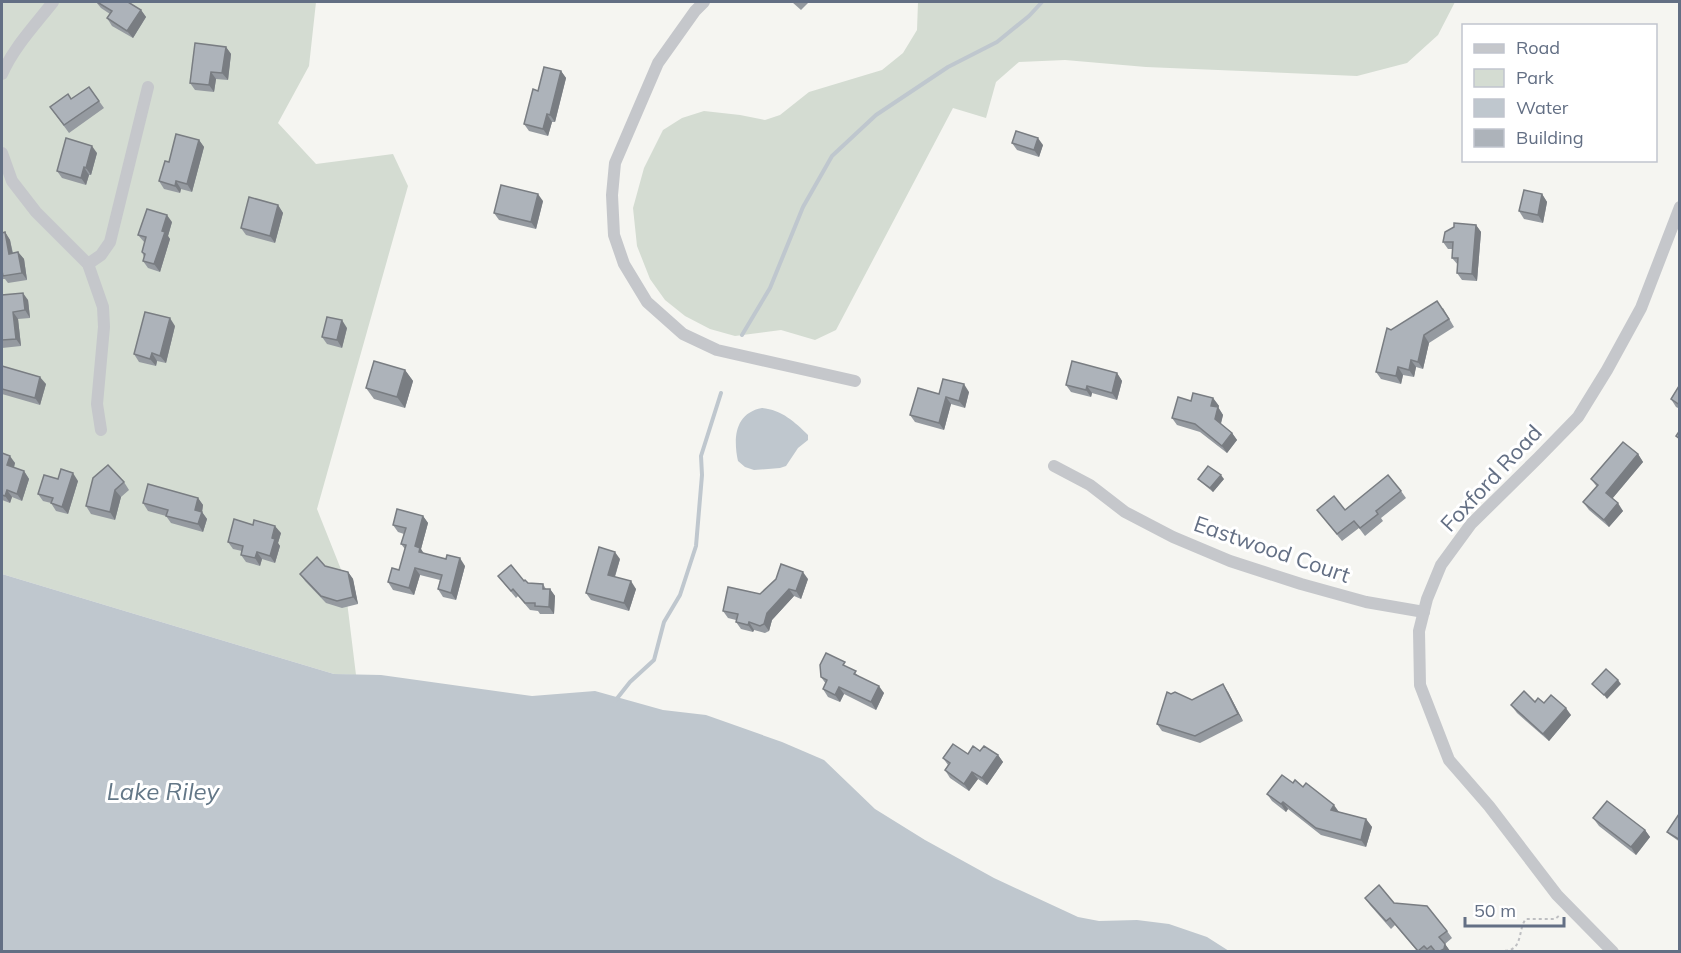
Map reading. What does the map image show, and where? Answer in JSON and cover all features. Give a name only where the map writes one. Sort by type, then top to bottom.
[{"type":"street","points":[[2,74],[19,44],[53,2]]},
{"type":"street","points":[[704,2],[658,63],[615,163],[612,195],[614,235],[624,264],[647,302],[683,334],[717,350],[855,381]]},
{"type":"street","points":[[88,264],[101,255],[110,242],[148,87]]},
{"type":"street","points":[[2,153],[12,181],[36,212],[88,264],[103,306],[104,327],[97,404],[101,430]]},
{"type":"street","name":"Foxford Road","points":[[1613,951],[1557,895],[1489,806],[1449,760],[1420,685],[1419,631],[1426,599],[1441,565],[1471,524],[1578,417],[1607,370],[1641,308],[1680,207]]},
{"type":"street","name":"Eastwood Court","points":[[1054,466],[1090,485],[1125,512],[1173,537],[1230,561],[1366,602],[1424,612]]},
{"type":"path","points":[[1493,951],[1513,949],[1526,919],[1555,919],[1570,908]]},
{"type":"green space","points":[[2,2],[316,2],[309,66],[278,123],[316,164],[393,154],[408,186],[317,509],[344,577],[356,675],[334,674],[2,574]]},
{"type":"green space","points":[[918,2],[1455,2],[1438,35],[1407,63],[1357,76],[1146,67],[1065,60],[1019,62],[996,82],[986,118],[953,108],[836,330],[815,340],[781,330],[735,336],[710,329],[685,316],[665,300],[650,279],[637,246],[633,208],[644,168],[663,130],[682,118],[704,111],[765,120],[780,115],[809,92],[882,70],[903,53],[917,30]]},
{"type":"water","points":[[762,408],[782,414],[808,435],[808,440],[798,448],[786,466],[754,470],[738,461],[736,435],[741,421],[746,415]]},
{"type":"water","name":"Lake Riley","points":[[2,574],[334,674],[381,675],[532,696],[595,691],[663,710],[706,715],[782,742],[824,760],[875,809],[925,840],[994,878],[1078,917],[1099,921],[1137,920],[1169,924],[1207,937],[1229,951],[2,951]]},
{"type":"building","points":[[97,2],[128,2],[141,10],[127,31],[107,18],[112,11]]},
{"type":"building","points":[[195,43],[226,47],[222,73],[211,72],[209,85],[190,83]]},
{"type":"building","points":[[544,67],[561,71],[550,115],[547,114],[543,129],[524,124],[533,89],[538,91]]},
{"type":"building","points":[[89,87],[99,101],[64,125],[50,107],[68,94],[71,99]]},
{"type":"building","points":[[1016,131],[1038,138],[1034,150],[1012,143]]},
{"type":"building","points":[[176,134],[199,140],[187,184],[176,181],[175,186],[159,181],[165,161],[169,162]]},
{"type":"building","points":[[66,138],[92,146],[81,178],[57,171]]},
{"type":"building","points":[[501,185],[538,194],[531,222],[494,213]]},
{"type":"building","points":[[1524,190],[1542,194],[1538,215],[1519,211]]},
{"type":"building","points":[[249,197],[278,205],[270,236],[241,228]]},
{"type":"building","points":[[147,209],[167,215],[162,231],[165,232],[154,264],[143,261],[145,254],[142,252],[146,237],[138,235]]},
{"type":"building","points":[[1454,223],[1476,225],[1472,274],[1457,273],[1458,258],[1452,258],[1453,242],[1443,242],[1445,232],[1454,227]]},
{"type":"building","points":[[5,232],[9,254],[18,252],[22,273],[3,276],[2,233]]},
{"type":"building","points":[[23,293],[25,310],[13,312],[16,339],[2,340],[2,295]]},
{"type":"building","points":[[1437,301],[1449,319],[1424,335],[1418,362],[1411,360],[1409,370],[1398,367],[1396,376],[1376,372],[1387,328],[1391,330]]},
{"type":"building","points":[[145,312],[170,318],[160,356],[152,353],[150,359],[134,354]]},
{"type":"building","points":[[327,317],[342,320],[337,340],[322,337]]},
{"type":"building","points":[[374,361],[405,370],[397,397],[366,388]]},
{"type":"building","points":[[1072,361],[1117,373],[1112,393],[1087,386],[1086,390],[1066,385]]},
{"type":"building","points":[[2,366],[40,377],[35,398],[2,389]]},
{"type":"building","points":[[943,379],[964,384],[959,401],[946,397],[939,423],[910,415],[918,388],[939,394]]},
{"type":"building","points":[[1680,386],[1680,405],[1671,399]]},
{"type":"building","points":[[1193,393],[1213,398],[1211,406],[1218,407],[1215,419],[1232,433],[1222,446],[1195,424],[1172,418],[1178,397],[1191,401]]},
{"type":"building","points":[[1623,442],[1638,454],[1606,493],[1618,503],[1604,520],[1583,502],[1598,485],[1591,479]]},
{"type":"building","points":[[2,453],[10,456],[7,465],[24,471],[17,494],[7,490],[5,496],[2,495]]},
{"type":"building","points":[[108,465],[124,482],[115,490],[110,512],[86,506],[93,478]]},
{"type":"building","points":[[1208,466],[1221,475],[1210,488],[1198,479]]},
{"type":"building","points":[[61,469],[73,473],[62,507],[51,503],[53,498],[38,494],[44,475],[58,479]]},
{"type":"building","points":[[1388,475],[1401,491],[1376,511],[1378,514],[1360,528],[1354,521],[1337,534],[1317,510],[1334,496],[1345,510]]},
{"type":"building","points":[[148,484],[198,498],[195,510],[202,512],[198,524],[166,516],[168,510],[143,503]]},
{"type":"building","points":[[397,509],[423,516],[415,546],[420,548],[419,552],[446,559],[447,555],[460,558],[451,593],[438,589],[442,575],[415,568],[409,588],[388,582],[392,568],[399,570],[406,545],[401,544],[406,528],[393,525]]},
{"type":"building","points":[[234,519],[253,525],[254,520],[275,526],[272,538],[275,539],[270,556],[257,552],[255,558],[241,555],[243,546],[228,542]]},
{"type":"building","points":[[599,547],[615,552],[608,575],[631,581],[624,603],[586,593]]},
{"type":"building","points":[[317,557],[325,566],[348,572],[353,597],[337,601],[321,596],[300,574]]},
{"type":"building","points":[[781,564],[803,572],[796,591],[789,589],[767,613],[764,624],[760,626],[749,622],[748,625],[736,622],[738,614],[723,611],[728,587],[760,594],[776,579]]},
{"type":"building","points":[[511,565],[524,581],[543,584],[543,589],[550,589],[549,607],[525,603],[513,589],[511,591],[498,576]]},
{"type":"building","points":[[826,653],[845,662],[843,665],[856,671],[854,674],[879,686],[871,702],[839,687],[835,695],[823,689],[827,680],[821,677],[820,665]]},
{"type":"building","points":[[1606,669],[1618,680],[1604,695],[1592,684]]},
{"type":"building","points":[[1223,684],[1238,714],[1195,736],[1157,724],[1167,692],[1171,694],[1175,692],[1192,700]]},
{"type":"building","points":[[1524,691],[1535,702],[1538,698],[1544,703],[1551,695],[1566,708],[1543,734],[1511,705]]},
{"type":"building","points":[[953,744],[968,754],[973,746],[980,751],[984,746],[998,755],[982,778],[972,772],[964,784],[945,770],[950,763],[943,758]]},
{"type":"building","points":[[1282,775],[1293,783],[1295,780],[1303,787],[1306,783],[1334,805],[1331,810],[1366,819],[1361,840],[1316,828],[1283,802],[1281,804],[1267,794]]},
{"type":"building","points":[[1607,801],[1645,830],[1631,847],[1593,818]]},
{"type":"building","points":[[1680,814],[1680,840],[1667,832]]},
{"type":"building","points":[[1379,885],[1394,903],[1427,906],[1447,931],[1439,937],[1445,944],[1444,949],[1435,951],[1431,946],[1427,949],[1424,946],[1418,951],[1390,918],[1386,921],[1365,898]]},
{"type":"waterway","points":[[742,335],[770,288],[803,207],[832,156],[876,115],[948,67],[997,42],[1029,16],[1042,2]]},
{"type":"waterway","points":[[615,701],[630,682],[654,660],[664,622],[680,595],[696,546],[702,475],[701,456],[721,393]]}]
